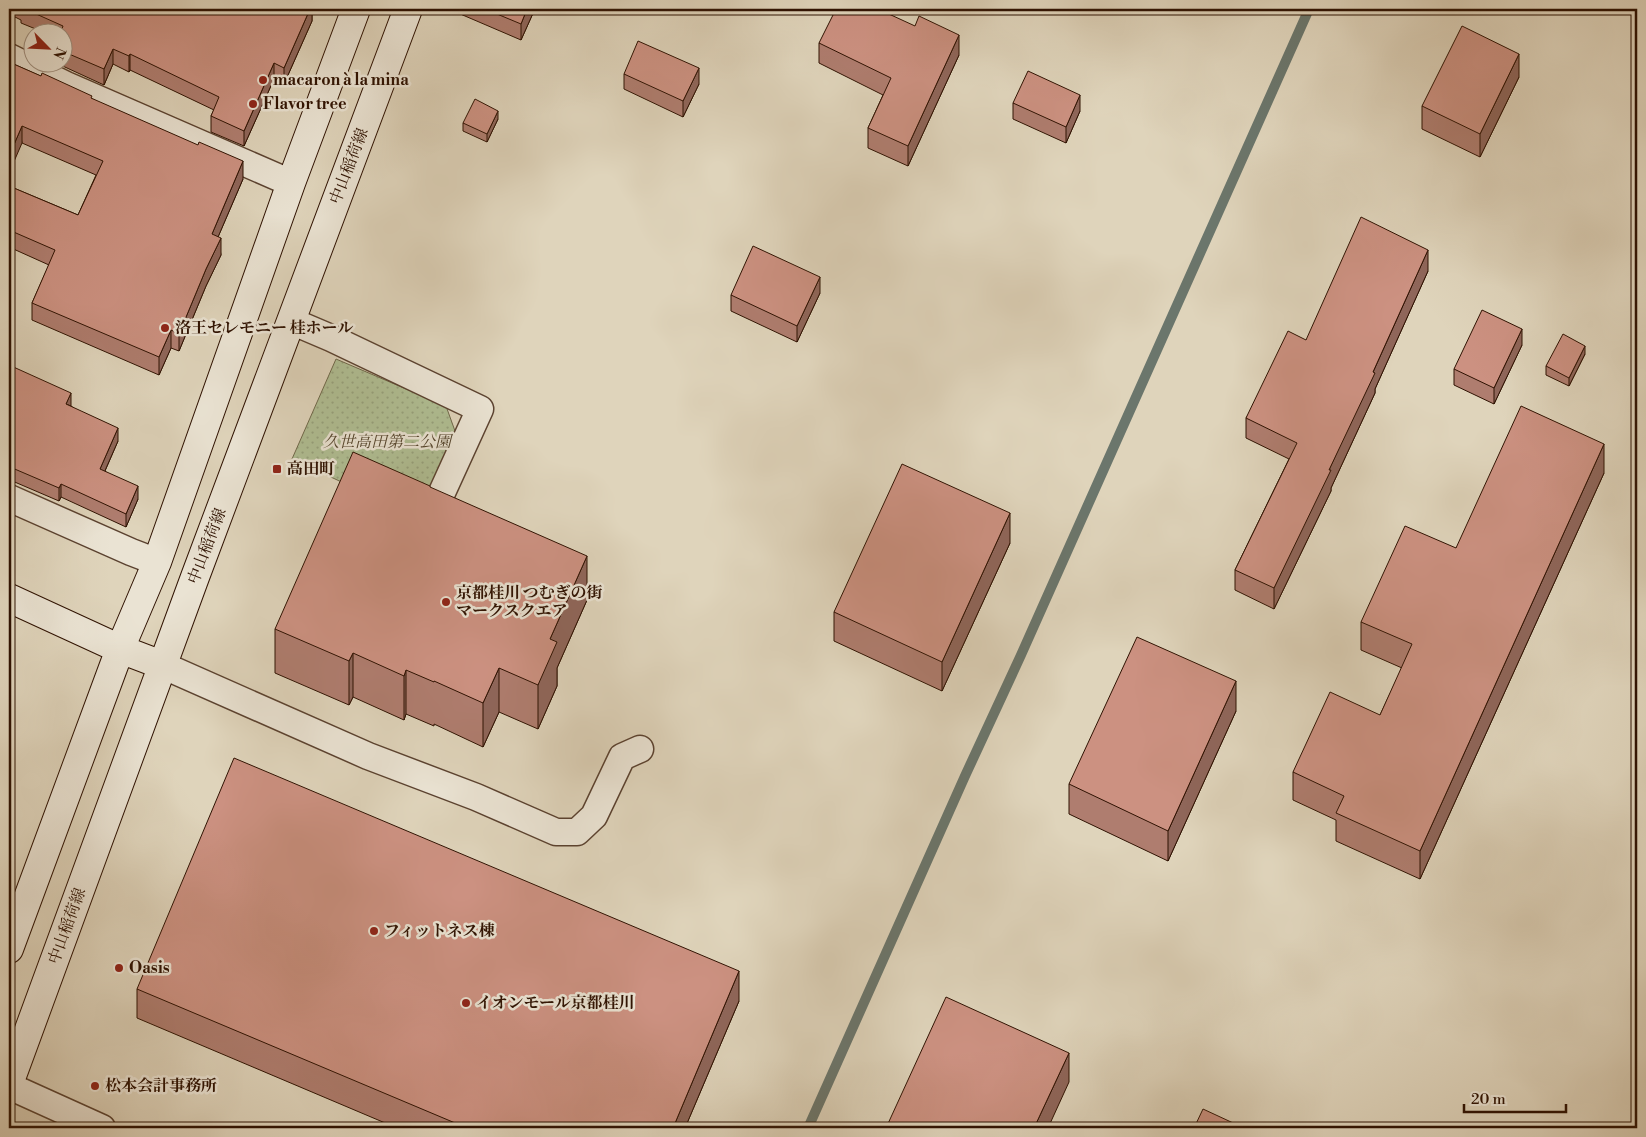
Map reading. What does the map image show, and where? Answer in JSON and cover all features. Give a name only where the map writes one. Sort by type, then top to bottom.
[{"type":"main road","points":[[9,949],[120,650],[156,562],[291,183],[356,9]]},
{"type":"main road","name":"中山稲荷線","points":[[9,1085],[162,665],[408,9]]},
{"type":"main road","points":[[9,598],[120,650],[162,665]]},
{"type":"street","points":[[9,58],[66,85],[291,183]]},
{"type":"street","points":[[291,322],[331,338],[480,409],[434,510]]},
{"type":"street","points":[[9,498],[156,562]]},
{"type":"street","points":[[162,665],[368,756],[476,797],[556,832],[577,832],[594,816],[622,757],[640,749]]},
{"type":"street","points":[[9,1085],[102,1128]]},
{"type":"green space","name":"久世高田第二公園","points":[[336,359],[446,406],[455,431],[417,517],[292,459]]},
{"type":"building","points":[[25,9],[310,9],[284,68],[274,63],[244,131],[211,116],[219,97],[130,54],[129,56],[113,49],[104,69],[72,55],[72,22],[54,22]]},
{"type":"building","points":[[485,9],[527,9],[521,24]]},
{"type":"building","points":[[836,9],[878,9],[915,26],[919,16],[959,35],[908,146],[868,128],[891,78],[819,43]]},
{"type":"building","points":[[1462,26],[1519,54],[1480,134],[1422,106]]},
{"type":"building","points":[[638,41],[699,68],[683,101],[624,74]]},
{"type":"building","points":[[9,62],[22,68],[22,72],[32,72],[41,76],[42,73],[92,96],[91,98],[198,145],[199,142],[243,161],[212,234],[221,238],[179,334],[171,330],[159,357],[32,303],[55,250],[9,230],[9,186],[78,215],[103,161],[22,126],[9,156]]},
{"type":"building","points":[[1028,71],[1080,95],[1066,127],[1013,103]]},
{"type":"building","points":[[475,99],[498,111],[487,134],[463,123]]},
{"type":"building","points":[[1361,217],[1428,250],[1373,372],[1375,373],[1329,470],[1331,470],[1274,588],[1235,570],[1297,443],[1246,418],[1288,331],[1306,340]]},
{"type":"building","points":[[753,246],[820,277],[797,326],[731,295]]},
{"type":"building","points":[[1482,310],[1522,329],[1494,388],[1454,369]]},
{"type":"building","points":[[1563,334],[1585,346],[1569,378],[1546,366]]},
{"type":"building","points":[[9,365],[71,393],[66,404],[118,428],[100,469],[138,486],[126,514],[61,484],[59,488],[10,467]]},
{"type":"building","points":[[1521,406],[1604,444],[1420,851],[1336,813],[1344,796],[1293,772],[1330,692],[1380,715],[1412,644],[1361,622],[1405,526],[1456,548]]},
{"type":"building","points":[[353,452],[587,556],[550,639],[557,642],[538,685],[499,668],[483,703],[406,670],[404,676],[353,653],[349,661],[275,629]]},
{"type":"building","points":[[902,464],[1010,513],[942,662],[834,612]]},
{"type":"building","points":[[1137,637],[1236,681],[1168,831],[1069,784]]},
{"type":"building","name":"フィットネス棟","points":[[234,758],[739,971],[673,1128],[467,1128],[137,989]]},
{"type":"building","points":[[946,997],[1069,1053],[1034,1128],[886,1128]]},
{"type":"building","points":[[1203,1109],[1244,1128],[1194,1128]]},
{"type":"waterway","points":[[808,1128],[1309,9]]},
{"type":"place","name":"macaron à la mina","points":[[263,80]]},
{"type":"place","name":"Flavor tree","points":[[253,104]]},
{"type":"place","name":"洛王セレモニー 桂ホール","points":[[165,328]]},
{"type":"place","name":"高田町","points":[[277,469]]},
{"type":"place","name":"京都桂川 つむぎの街 マークスクエア","points":[[446,602]]},
{"type":"place","name":"フィットネス棟","points":[[374,931]]},
{"type":"place","name":"Oasis","points":[[119,968]]},
{"type":"place","name":"イオンモール京都桂川","points":[[466,1003]]},
{"type":"place","name":"松本会計事務所","points":[[95,1086]]}]
